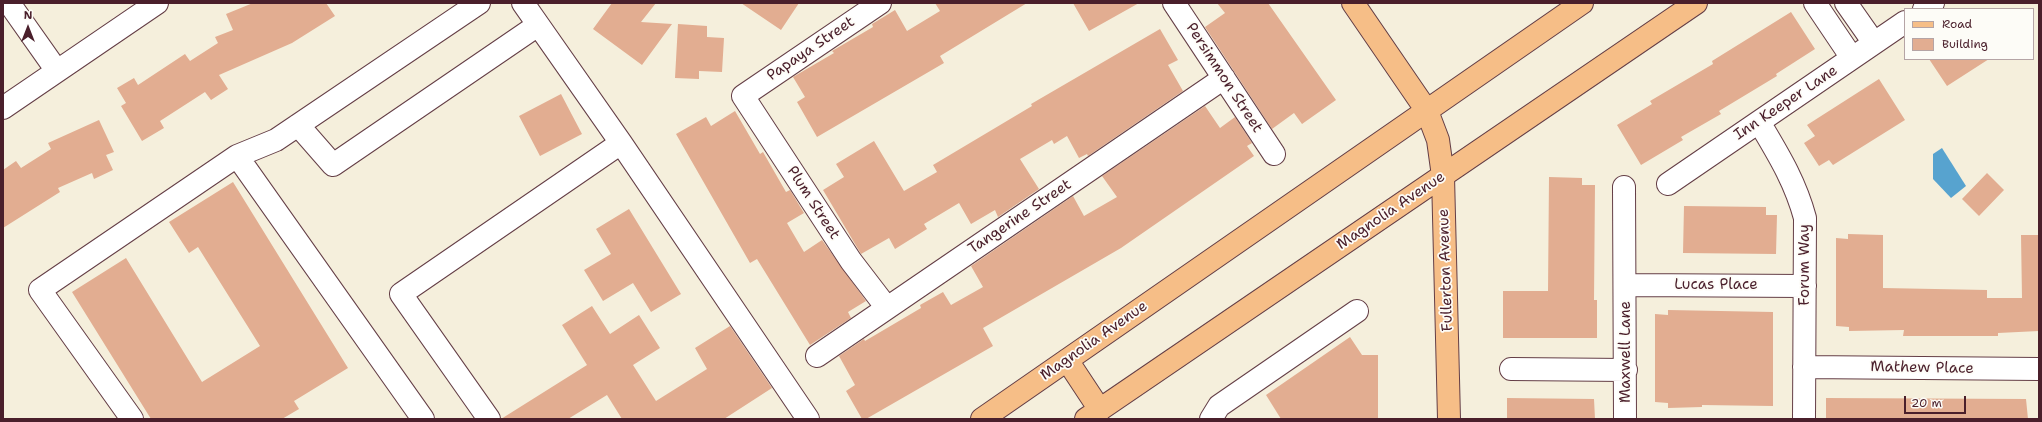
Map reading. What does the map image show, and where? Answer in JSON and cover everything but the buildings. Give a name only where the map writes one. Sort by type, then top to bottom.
[{"type":"main road","name":"Fullerton Avenue","points":[[1353,3],[1427,112],[1438,140],[1443,176],[1449,419]]},
{"type":"main road","name":"Magnolia Avenue","points":[[982,419],[1427,112],[1582,3]]},
{"type":"main road","name":"Magnolia Avenue","points":[[1098,416],[1443,176],[1696,3]]},
{"type":"main road","points":[[1067,360],[1098,416]]},
{"type":"street","points":[[9,3],[57,71]]},
{"type":"street","points":[[3,108],[157,3]]},
{"type":"street","points":[[132,419],[40,290],[237,156],[276,140],[479,3]]},
{"type":"street","points":[[523,3],[621,143],[808,419]]},
{"type":"street","name":"Papaya Street","points":[[743,96],[880,3]]},
{"type":"street","name":"Persimmon Street","points":[[1174,3],[1274,154]]},
{"type":"street","points":[[1816,3],[1852,58]]},
{"type":"street","points":[[1846,3],[1874,44]]},
{"type":"street","name":"Inn Keeper Lane","points":[[1668,184],[1904,23]]},
{"type":"street","points":[[298,125],[333,165],[538,25]]},
{"type":"street","name":"Tangerine Street","points":[[817,356],[1224,78]]},
{"type":"street","name":"Plum Street","points":[[743,96],[851,260],[886,308]]},
{"type":"street","name":"Forum Way","points":[[1758,122],[1787,169],[1798,192],[1806,218],[1804,419]]},
{"type":"street","points":[[489,419],[401,294],[621,143]]},
{"type":"street","points":[[237,156],[424,419]]},
{"type":"street","points":[[1624,187],[1626,285]]},
{"type":"street","name":"Lucas Place","points":[[1626,285],[1805,286]]},
{"type":"street","name":"Maxwell Lane","points":[[1625,419],[1626,285]]},
{"type":"street","points":[[1211,419],[1219,406],[1357,311]]},
{"type":"street","name":"Mathew Place","points":[[1804,367],[2039,369]]},
{"type":"street","points":[[1511,369],[1626,370]]},
{"type":"water","points":[[1942,148],[1966,186],[1951,198],[1933,179],[1933,154]]}]
